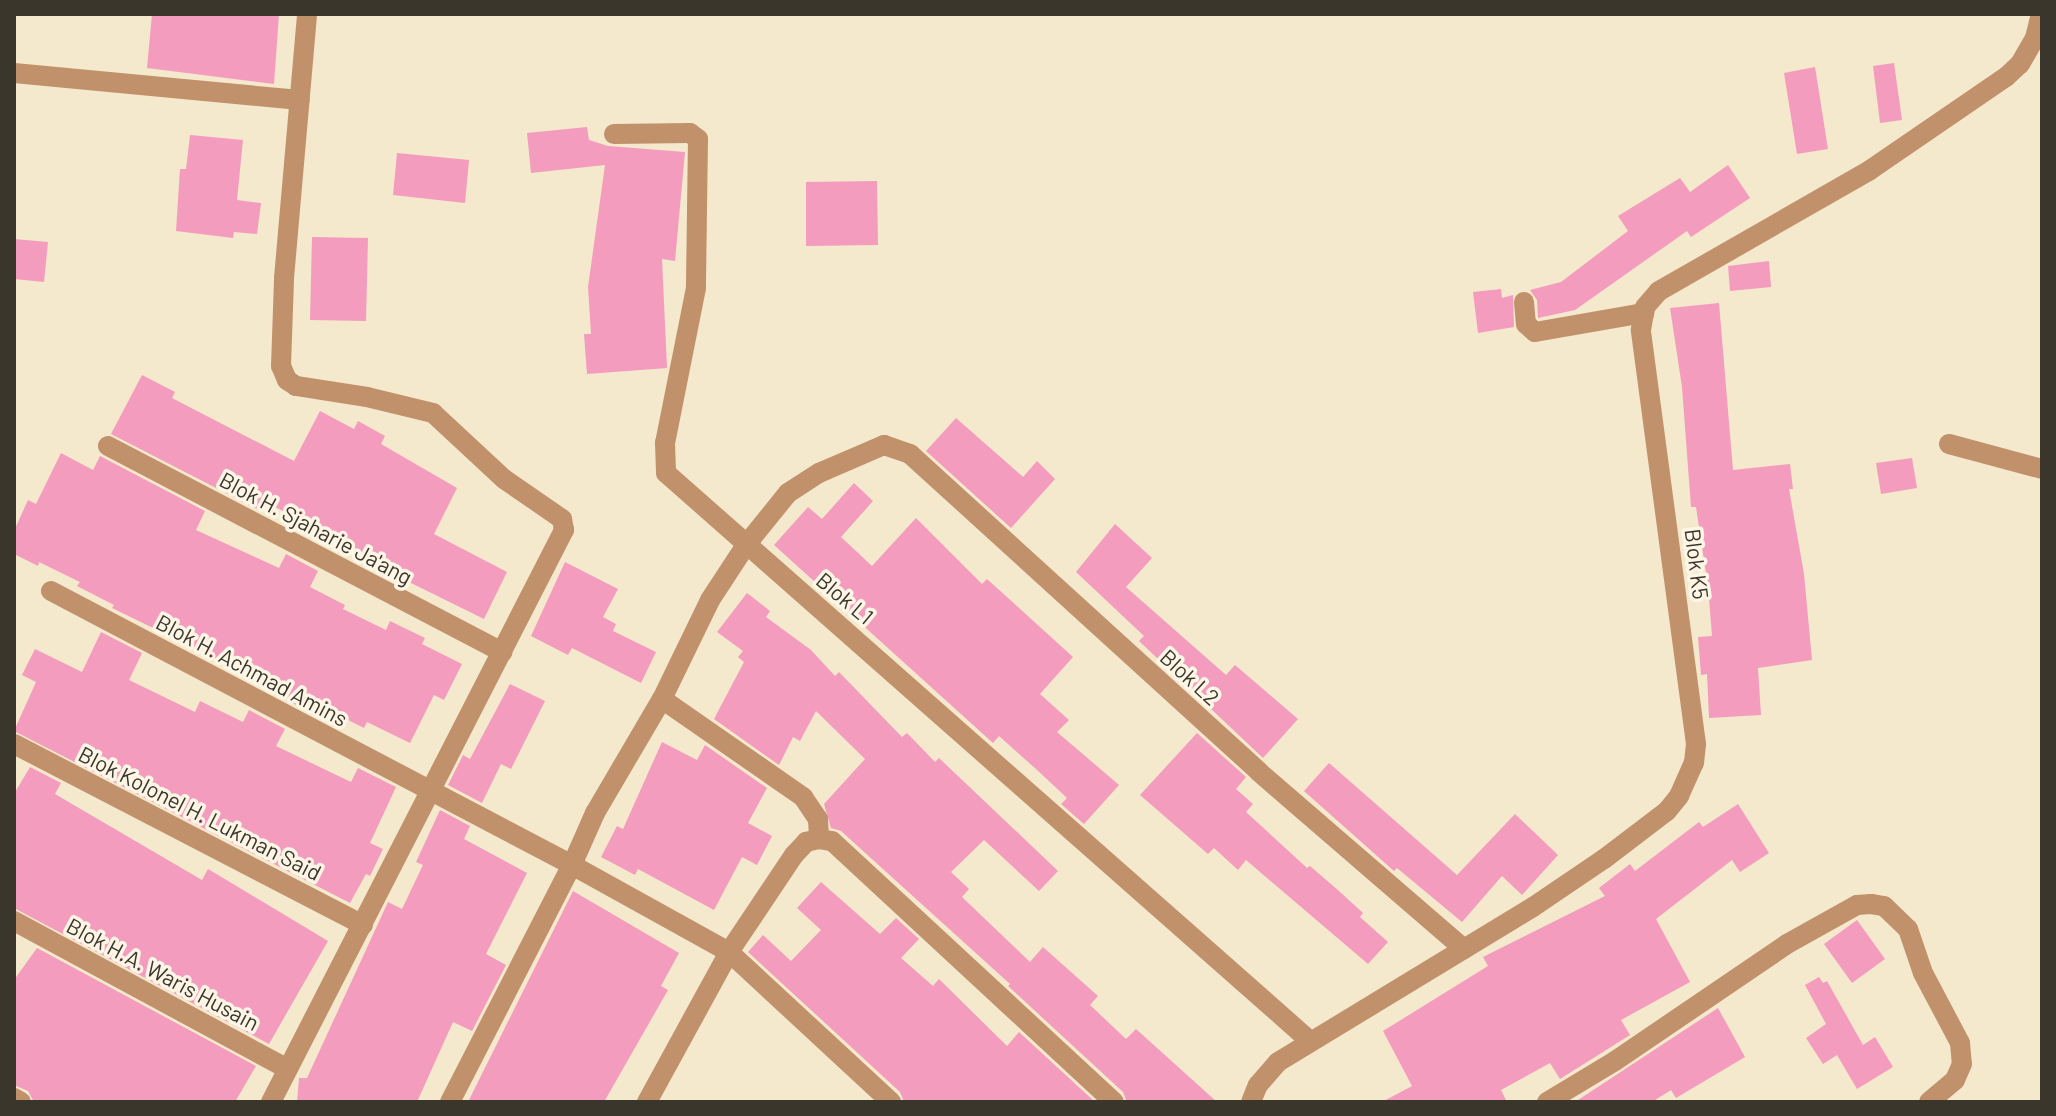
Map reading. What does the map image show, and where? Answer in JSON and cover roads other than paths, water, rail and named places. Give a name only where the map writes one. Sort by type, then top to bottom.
[{"type":"street","points":[[271,1102],[564,530],[562,519],[504,479],[433,413],[367,397],[296,386],[287,380],[281,366],[284,278],[307,14]]},
{"type":"street","points":[[1524,302],[1526,324],[1535,332],[1644,313],[1659,291],[1870,170],[2006,77],[2020,64],[2035,38],[2041,14]]},
{"type":"street","points":[[14,73],[300,100]]},
{"type":"street","name":"Blok L1","points":[[614,134],[690,133],[698,139],[696,288],[664,458],[666,473],[1310,1041]]},
{"type":"street","name":"Blok K5","points":[[1251,1102],[1258,1085],[1278,1062],[1569,883],[1667,811],[1687,783],[1696,744],[1641,330],[1644,313]]},
{"type":"street","points":[[1949,444],[2042,469]]},
{"type":"street","name":"Blok L2","points":[[746,545],[788,493],[819,473],[884,445],[910,454],[1270,782],[1464,949]]},
{"type":"street","name":"Blok H. Sjaharie Ja'ang","points":[[108,446],[502,652]]},
{"type":"street","points":[[450,1102],[572,865],[595,813],[662,699],[710,600],[746,545]]},
{"type":"street","name":"Blok H. Achmad Amins","points":[[51,591],[572,865],[729,952],[891,1102]]},
{"type":"street","points":[[662,699],[803,797],[818,819],[819,839]]},
{"type":"street","name":"Blok Kolonel H. Lukman Said","points":[[14,744],[363,925]]},
{"type":"street","points":[[647,1102],[729,952],[794,855],[806,842],[819,839],[832,841],[1114,1102]]},
{"type":"street","points":[[1547,1102],[1615,1061],[1787,944],[1857,905],[1871,904],[1884,906],[1908,929],[1923,973],[1960,1043],[1962,1064],[1955,1080],[1929,1102]]},
{"type":"street","name":"Blok H.A. Waris Husain","points":[[14,921],[288,1069]]},
{"type":"street","points":[[14,1098],[21,1102]]}]
